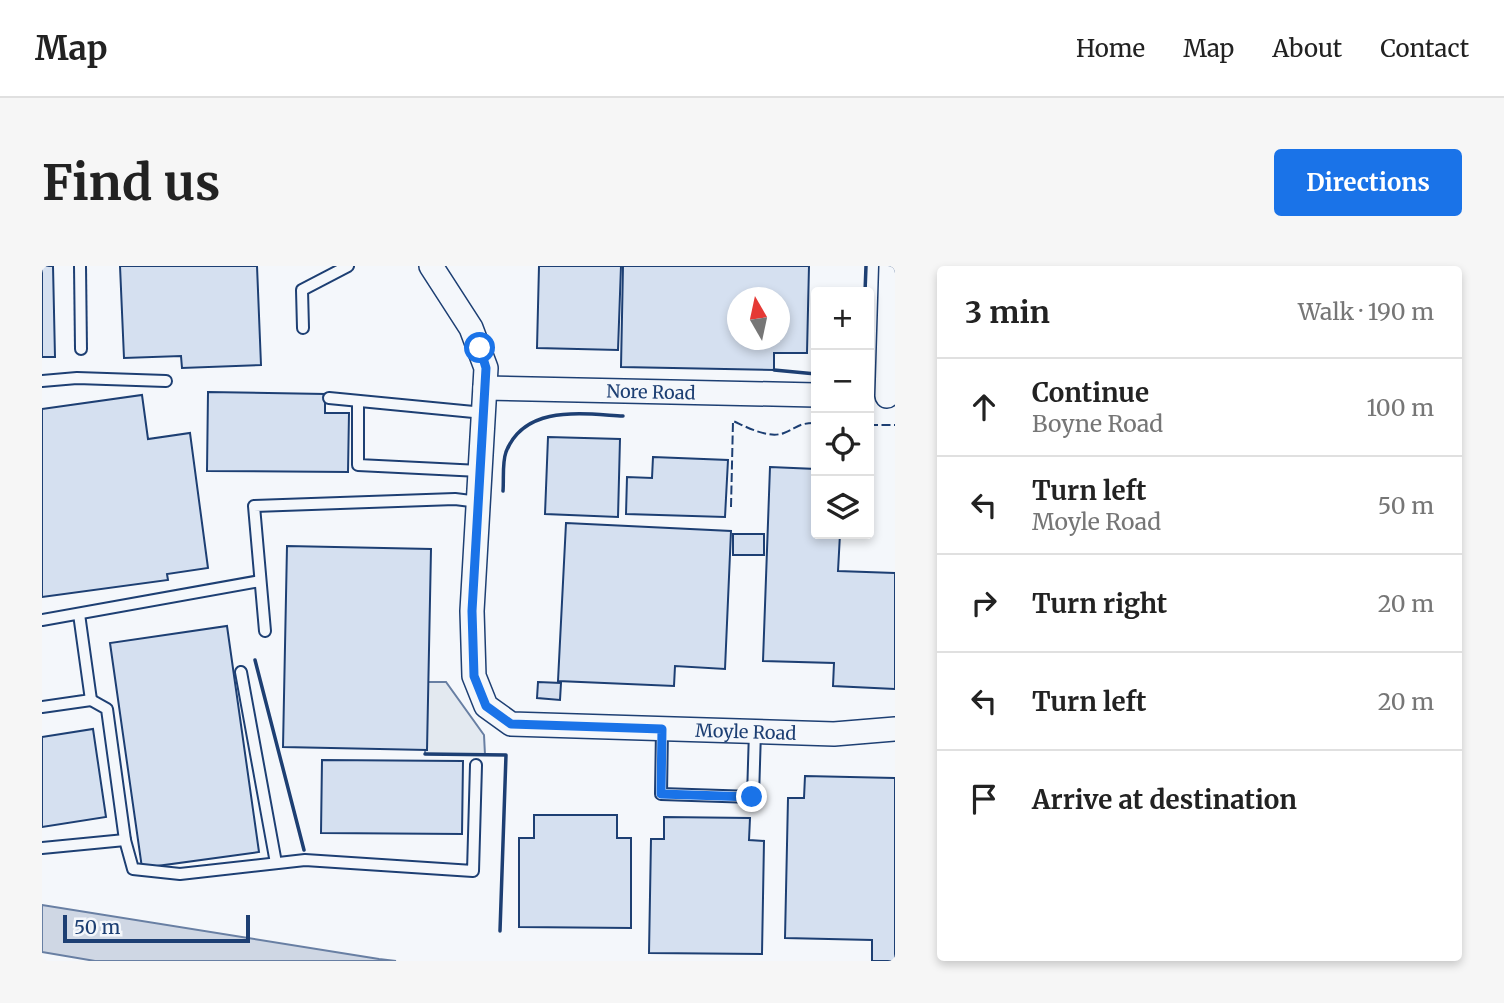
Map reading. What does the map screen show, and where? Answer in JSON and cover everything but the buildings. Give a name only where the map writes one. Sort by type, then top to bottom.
[{"type":"street","points":[[431,266],[480,348],[486,368],[479,502]]},
{"type":"street","points":[[883,396],[891,266]]},
{"type":"street","name":"Nore Road","points":[[485,388],[811,395]]},
{"type":"street","name":"Moyle Road","points":[[479,502],[472,611],[474,676],[486,706],[511,724],[834,734],[895,729]]},
{"type":"lane","points":[[80,266],[81,349]]},
{"type":"lane","points":[[303,328],[302,290],[348,266]]},
{"type":"lane","points":[[42,381],[77,378],[166,381]]},
{"type":"lane","points":[[329,398],[484,413]]},
{"type":"lane","points":[[358,401],[358,464],[480,471]]},
{"type":"lane","points":[[265,631],[254,506],[455,499],[479,502]]},
{"type":"lane","points":[[42,620],[260,581]]},
{"type":"lane","points":[[79,614],[91,700]]},
{"type":"lane","points":[[241,672],[276,863]]},
{"type":"lane","points":[[42,707],[91,700],[107,709],[125,840],[133,869],[180,874],[305,860],[473,872],[476,765]]},
{"type":"lane","points":[[662,729],[661,794],[752,797],[755,731]]},
{"type":"lane","points":[[42,848],[125,840]]},
{"type":"shaded area","points":[[428,682],[446,682],[484,735],[485,755],[425,754]]},
{"type":"shaded area","points":[[42,905],[396,961],[95,961],[42,952]]},
{"type":"fence","points":[[731,507],[733,421],[758,432],[771,434],[784,433],[811,424]]},
{"type":"fence","points":[[874,425],[895,425]]},
{"type":"wall","points":[[865,287],[866,266]]},
{"type":"wall","points":[[774,370],[811,374]]},
{"type":"wall","points":[[503,491],[506,452],[515,437],[527,426],[557,415],[623,416]]},
{"type":"wall","points":[[255,660],[304,850]]},
{"type":"wall","points":[[425,754],[506,755],[500,931]]},
{"type":"route","points":[[480,348],[486,368],[472,611],[474,676],[486,706],[511,724],[662,729],[661,794],[752,797]]}]
